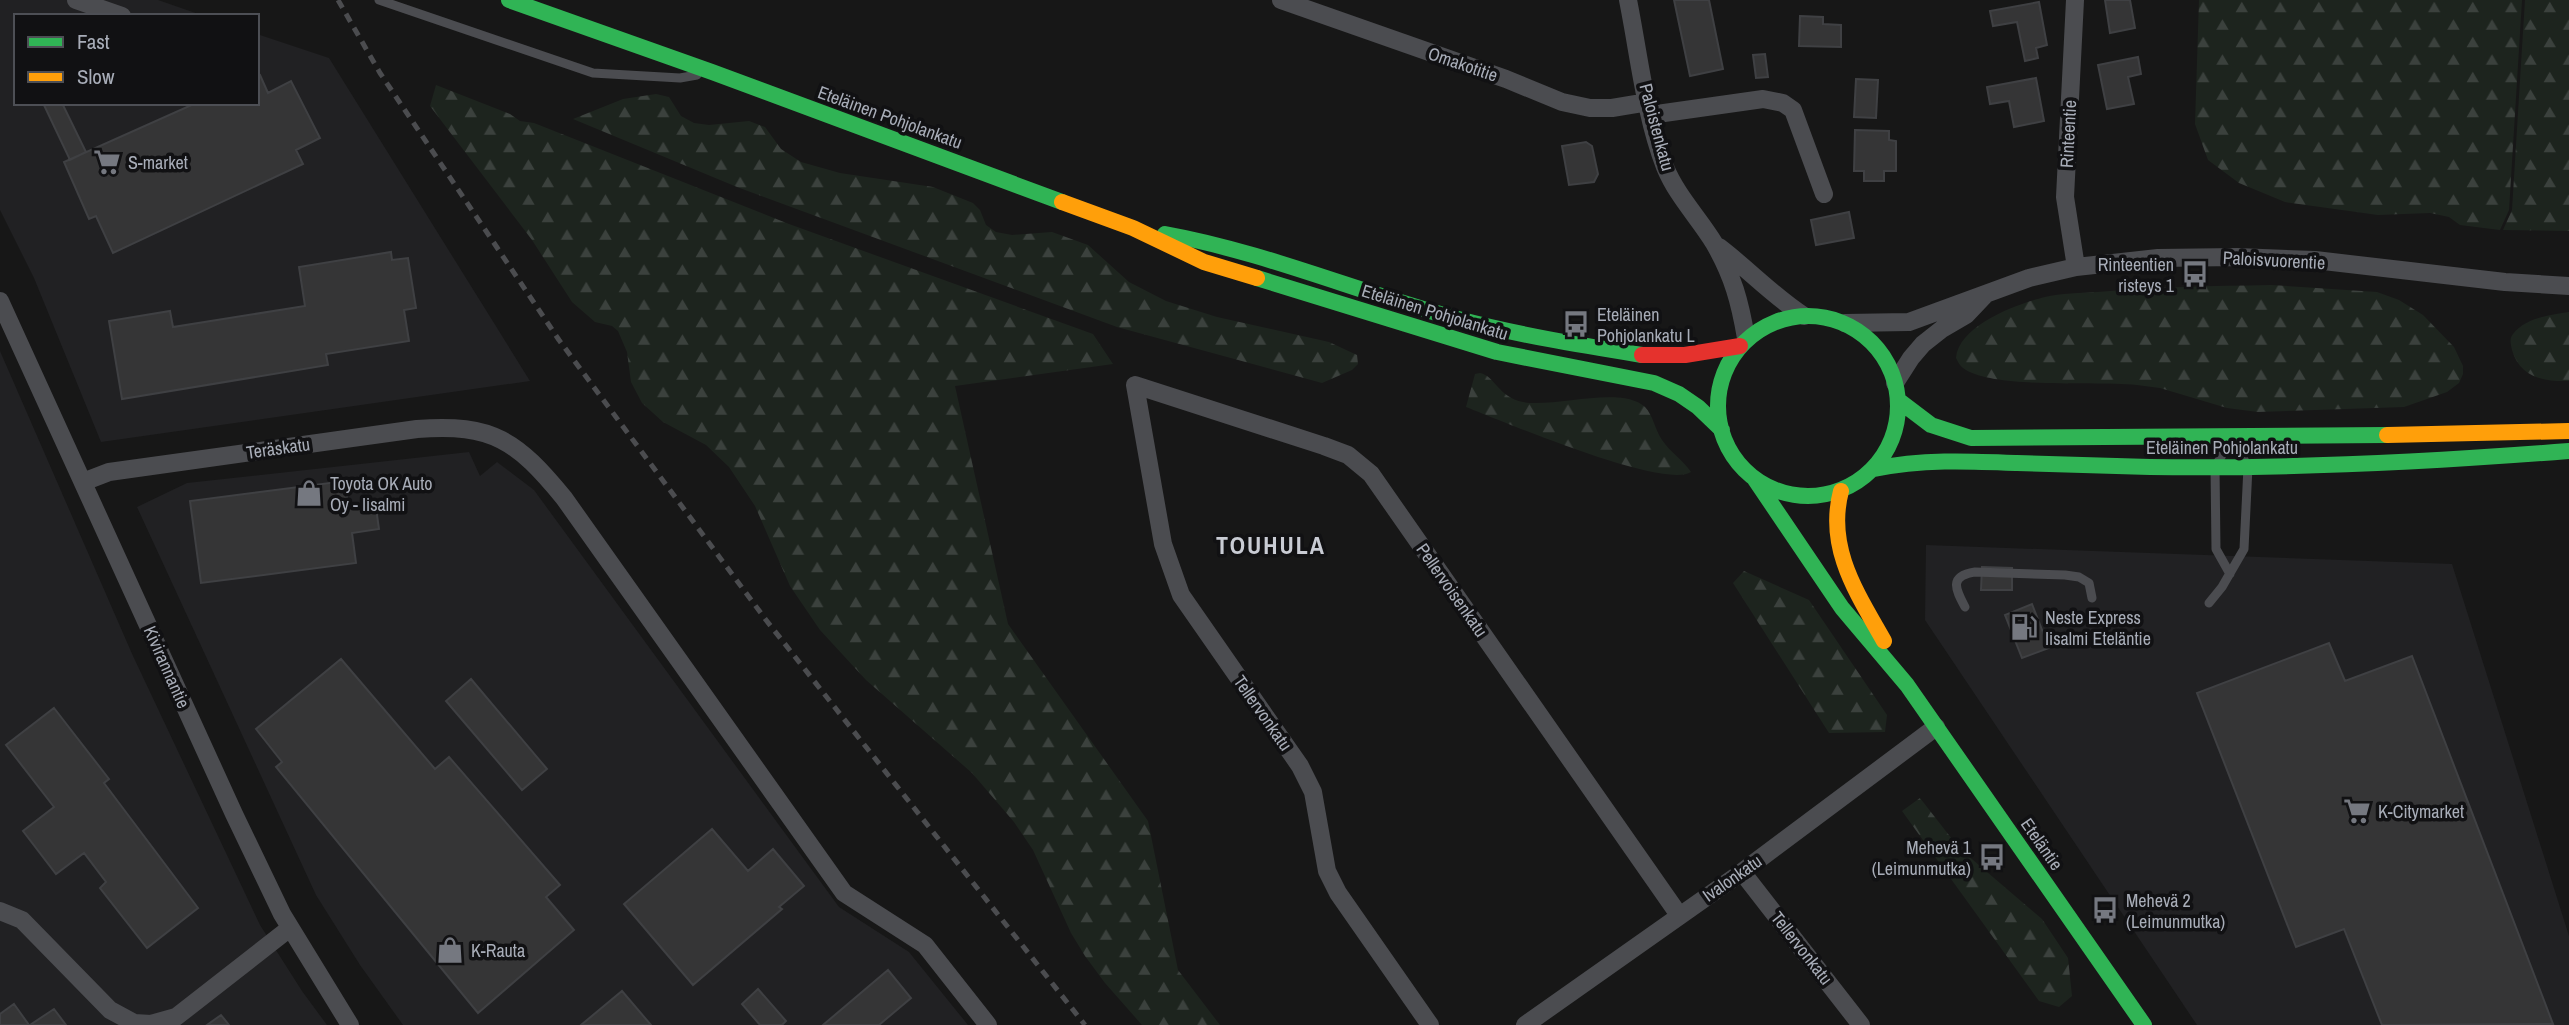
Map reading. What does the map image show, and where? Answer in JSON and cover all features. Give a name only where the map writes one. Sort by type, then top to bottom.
[{"type":"main road","name":"Eteläinen Pohjolankatu","points":[[509,0],[1133,228],[1204,262],[1497,352],[1654,383],[1679,394],[1698,407],[1722,430]]},
{"type":"main road","name":"Eteläinen Pohjolankatu","points":[[1133,228],[1210,242],[1457,319],[1534,337],[1649,356],[1685,355],[1743,342]]},
{"type":"main road","points":[[1804,316],[1829,318],[1845,323],[1875,344],[1888,364],[1896,392],[1897,420],[1892,438],[1874,468],[1841,491],[1821,495],[1777,490],[1754,478],[1732,455],[1722,430],[1722,383],[1728,365],[1743,342],[1781,320],[1804,316]]},
{"type":"main road","name":"Eteläinen Pohjolankatu","points":[[1896,392],[1916,418],[1946,433],[1970,439],[2459,435],[2569,430]]},
{"type":"main road","name":"Eteläinen Pohjolankatu","points":[[1874,468],[1906,462],[1942,460],[2248,467],[2399,463],[2569,451]]},
{"type":"main road","name":"Eteläntie","points":[[1754,478],[1842,608],[1907,685],[2144,1025]]},
{"type":"main road","name":"Eteläntie","points":[[1841,491],[1836,510],[1836,529],[1843,556],[1861,598],[1907,685]]},
{"type":"street","points":[[76,0],[116,14]]},
{"type":"street","name":"Omakotitie","points":[[1281,0],[1312,6],[1562,102],[1590,108],[1649,109],[1763,99],[1783,103],[1794,110],[1824,194]]},
{"type":"street","name":"Paloistenkatu","points":[[1628,0],[1649,109],[1671,181],[1713,242],[1735,287],[1741,304],[1743,342]]},
{"type":"street","name":"Rinteentie","points":[[2075,0],[2065,197],[2076,267]]},
{"type":"street","name":"Paloistenkatu","points":[[1713,242],[1783,302],[1804,316]]},
{"type":"street","name":"Paloisvuorentie","points":[[1845,323],[1909,322],[2029,278],[2076,267],[2158,258],[2315,260],[2505,282],[2569,286]]},
{"type":"street","name":"Paloisvuorentie","points":[[1896,392],[1911,358],[1923,344],[1966,315],[1984,296]]},
{"type":"street","name":"Kivirannantie","points":[[0,301],[234,814],[290,928],[350,1025]]},
{"type":"street","name":"Pellervoisenkatu","points":[[1135,385],[1348,455],[1371,474],[1679,915]]},
{"type":"street","name":"Tellervonkatu","points":[[1135,385],[1163,544],[1181,595],[1300,766],[1313,792],[1328,871],[1338,893],[1430,1025]]},
{"type":"street","name":"Teräskatu","points":[[83,482],[109,472],[403,430],[448,426],[500,437],[537,465],[564,498],[844,893],[925,945],[988,1025]]},
{"type":"street","name":"Ivalonkatu","points":[[1525,1025],[1742,872],[1936,727]]},
{"type":"street","name":"Tellervonkatu","points":[[1742,872],[1861,1025]]},
{"type":"street","points":[[0,911],[22,920],[110,1010],[134,1023],[151,1024],[176,1017],[290,928]]},
{"type":"lane","name":"Eteläinen Pohjolankatu","points":[[379,0],[593,73],[680,78],[712,72]]},
{"type":"lane","points":[[2209,603],[2244,549],[2248,467],[2232,438]]},
{"type":"lane","points":[[2230,574],[2216,549],[2215,467],[2232,438]]},
{"type":"lane","points":[[1965,607],[1956,589],[1956,582],[1961,576],[1975,572],[2073,576],[2089,583],[2092,598]]},
{"type":"shaded area","points":[[0,0],[158,0],[198,14],[14,14],[14,105],[259,105],[259,35],[329,58],[530,381],[101,442],[34,278],[0,210]]},
{"type":"shaded area","points":[[0,351],[133,656],[260,925],[327,1025],[0,1025]]},
{"type":"shaded area","points":[[469,452],[480,476],[497,462],[534,490],[839,907],[909,952],[968,1025],[403,1025],[360,965],[316,895],[137,507],[187,483]]},
{"type":"shaded area","points":[[1926,545],[2452,564],[2569,936],[2569,1025],[2197,1025],[1925,620]]},
{"type":"green space","points":[[2199,0],[2522,0],[2509,210],[2500,230],[2460,225],[2449,217],[2430,213],[2378,215],[2285,202],[2239,183],[2208,160],[2195,124]]},
{"type":"green space","points":[[2525,0],[2569,0],[2569,231],[2503,230],[2512,210]]},
{"type":"green space","points":[[436,85],[510,114],[520,121],[534,123],[789,224],[1093,334],[1113,364],[955,386],[1008,624],[1148,821],[1178,970],[1220,1025],[1142,1025],[1105,983],[1071,933],[1033,850],[1014,822],[972,773],[866,680],[820,630],[790,586],[755,506],[729,467],[706,445],[663,422],[642,403],[631,382],[627,352],[618,331],[612,326],[595,322],[572,302],[532,240],[430,106]]},
{"type":"green space","points":[[656,94],[669,97],[681,116],[694,123],[709,125],[749,121],[765,127],[781,149],[801,162],[840,173],[933,187],[973,203],[980,210],[986,225],[996,232],[1012,235],[1052,232],[1088,245],[1129,282],[1166,301],[1217,317],[1329,342],[1357,355],[1358,364],[1352,370],[1322,383],[1117,327],[737,187],[573,119],[623,99]]},
{"type":"green space","points":[[2271,285],[2377,292],[2399,300],[2423,315],[2454,347],[2463,366],[2459,383],[2447,392],[2404,407],[2258,412],[2227,408],[2160,388],[2137,385],[2000,380],[1966,370],[1956,358],[1960,346],[1978,326],[2005,311],[2045,297],[2141,289]]},
{"type":"green space","points":[[2569,312],[2569,381],[2542,379],[2527,372],[2512,350],[2513,334],[2532,320]]},
{"type":"green space","points":[[1480,373],[1490,378],[1508,396],[1523,402],[1604,397],[1634,401],[1648,410],[1662,440],[1691,472],[1675,475],[1617,463],[1466,407],[1475,374]]},
{"type":"green space","points":[[1744,571],[1809,600],[1887,715],[1885,732],[1829,733],[1733,583]]},
{"type":"green space","points":[[1920,798],[1959,848],[2042,919],[2068,958],[2072,996],[2059,1007],[2039,1001],[1902,811]]},
{"type":"building","points":[[1674,0],[1709,0],[1723,69],[1690,76]]},
{"type":"building","points":[[2105,0],[2130,0],[2135,28],[2110,33]]},
{"type":"building","points":[[2039,2],[2047,45],[2036,48],[2038,58],[2025,61],[2017,22],[1993,26],[1990,11]]},
{"type":"building","points":[[1800,16],[1823,17],[1823,24],[1841,25],[1841,47],[1799,46]]},
{"type":"building","points":[[1765,54],[1768,77],[1756,78],[1753,55]]},
{"type":"building","points":[[2138,57],[2141,74],[2128,77],[2134,104],[2107,109],[2098,65]]},
{"type":"building","points":[[259,75],[268,93],[291,81],[320,138],[296,150],[303,164],[113,253],[96,216],[89,219],[64,162],[192,105],[259,105]]},
{"type":"building","points":[[2036,78],[2044,121],[2014,127],[2009,101],[1990,104],[1987,87]]},
{"type":"building","points":[[1856,79],[1878,80],[1876,118],[1854,117]]},
{"type":"building","points":[[44,105],[63,105],[86,152],[70,160]]},
{"type":"building","points":[[1855,130],[1889,131],[1889,140],[1896,141],[1896,171],[1884,171],[1884,181],[1864,181],[1864,171],[1854,171]]},
{"type":"building","points":[[1586,142],[1592,146],[1598,174],[1594,182],[1569,185],[1562,146]]},
{"type":"building","points":[[1849,212],[1854,238],[1816,245],[1811,220]]},
{"type":"building","points":[[391,252],[392,260],[408,258],[416,308],[404,310],[409,341],[326,354],[328,365],[122,399],[109,321],[170,311],[173,327],[305,306],[299,267]]},
{"type":"building","points":[[345,481],[348,505],[375,501],[379,529],[352,533],[356,563],[201,583],[190,501]]},
{"type":"building","points":[[1982,567],[2012,568],[2012,590],[1981,590]]},
{"type":"building","points":[[2032,604],[2049,648],[2022,658],[2005,615]]},
{"type":"building","name":"K-Citymarket","points":[[2329,643],[2345,681],[2412,656],[2553,1024],[2382,1025],[2344,929],[2296,947],[2197,693]]},
{"type":"building","points":[[341,659],[435,769],[449,757],[560,885],[546,897],[574,930],[478,1013],[276,767],[282,762],[256,729]]},
{"type":"building","points":[[471,679],[547,769],[522,790],[446,701]]},
{"type":"building","points":[[54,708],[109,779],[104,783],[198,908],[147,948],[100,888],[106,882],[84,853],[56,874],[23,831],[54,807],[6,745]]},
{"type":"building","points":[[712,829],[748,871],[773,849],[804,886],[779,907],[782,909],[693,985],[624,904]]},
{"type":"building","points":[[888,970],[911,998],[879,1025],[823,1025]]},
{"type":"building","points":[[758,989],[786,1021],[782,1025],[760,1025],[742,1004]]},
{"type":"building","points":[[622,991],[651,1025],[581,1025]]},
{"type":"building","points":[[14,1004],[29,1025],[0,1025],[0,1014]]},
{"type":"building","points":[[54,1009],[66,1025],[30,1025]]},
{"type":"building","points":[[221,1015],[229,1025],[207,1025]]},
{"type":"railway","points":[[338,0],[380,73],[559,340],[766,620],[1085,1025]]},
{"type":"traffic: fast","points":[[509,0],[1062,202]]},
{"type":"traffic: fast","points":[[1165,234],[1239,251],[1421,309],[1481,325],[1642,355]]},
{"type":"traffic: fast","points":[[1257,278],[1497,352],[1654,383],[1679,394],[1698,407],[1722,430]]},
{"type":"traffic: fast","points":[[1808,316],[1842,323],[1871,343],[1891,372],[1898,406],[1891,440],[1871,469],[1842,489],[1808,496],[1774,489],[1745,469],[1725,440],[1718,406],[1725,372],[1745,343],[1774,323],[1808,316]]},
{"type":"traffic: fast","points":[[1898,400],[1931,425],[1971,438],[2387,435]]},
{"type":"traffic: fast","points":[[1874,469],[1945,462],[2150,467],[2307,466],[2569,451]]},
{"type":"traffic: fast","points":[[1754,478],[1842,608],[1907,685],[2144,1025]]},
{"type":"traffic: slow","points":[[1062,202],[1133,228],[1204,262],[1257,278]]},
{"type":"traffic: slow","points":[[2387,435],[2569,431]]},
{"type":"traffic: slow","points":[[1841,491],[1837,512],[1841,551],[1855,587],[1884,641]]},
{"type":"traffic: jam","points":[[1642,355],[1685,355],[1740,346]]},
{"type":"place","name":"S-market","points":[[107,162]]},
{"type":"place","name":"Rinteentien risteys 1","points":[[2195,274]]},
{"type":"place","name":"Eteläinen Pohjolankatu L","points":[[1576,324]]},
{"type":"place","name":"Toyota OK Auto Oy - Iisalmi","points":[[309,493]]},
{"type":"place","name":"Neste Express Iisalmi Eteläntie","points":[[2024,627]]},
{"type":"place","name":"K-Citymarket","points":[[2357,811]]},
{"type":"place","name":"Mehevä 1 (Leimunmutka)","points":[[1992,857]]},
{"type":"place","name":"Mehevä 2 (Leimunmutka)","points":[[2105,910]]},
{"type":"place","name":"K-Rauta","points":[[450,950]]},
{"type":"district","name":"TOUHULA","points":[[1271,545]]}]
